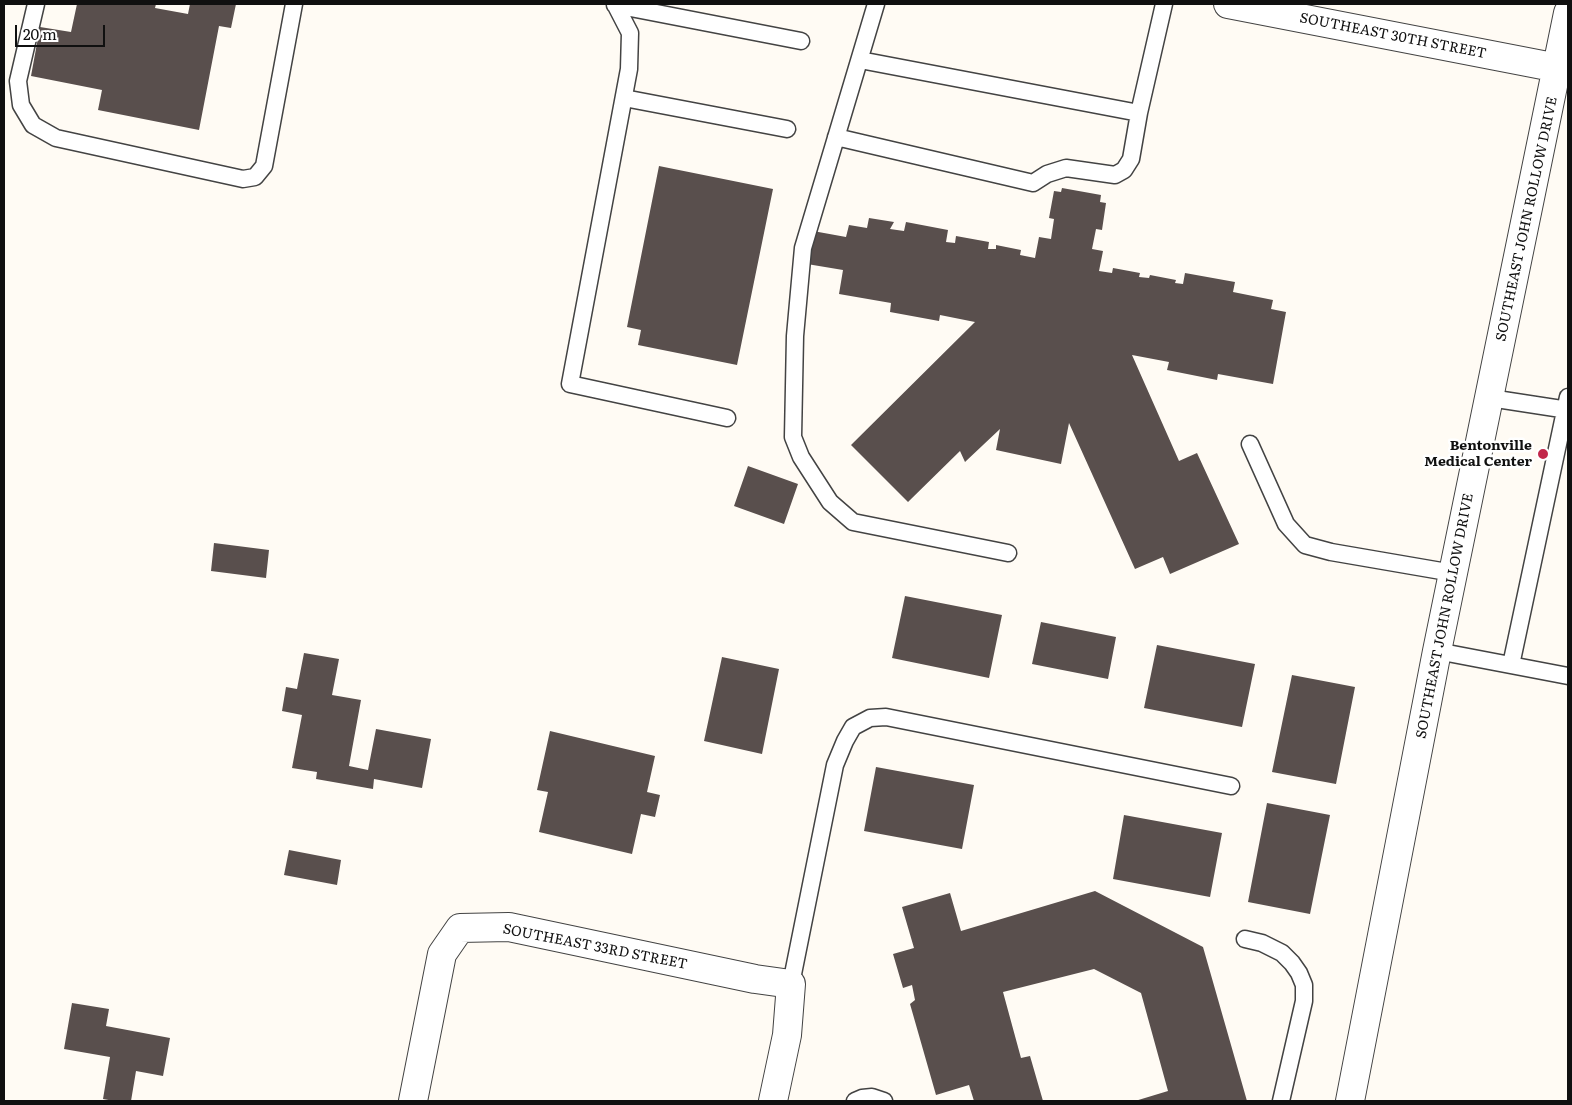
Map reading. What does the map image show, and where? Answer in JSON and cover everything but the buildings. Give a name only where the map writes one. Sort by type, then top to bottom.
[{"type":"street","name":"SOUTHEAST 30TH STREET","points":[[1228,4],[1558,68]]},
{"type":"street","name":"SOUTHEAST JOHN ROLLOW DRIVE","points":[[1350,1101],[1437,650],[1568,14]]},
{"type":"street","name":"SOUTHEAST 33RD STREET","points":[[413,1101],[442,954],[460,928],[510,927],[755,979],[791,984]]},
{"type":"street","points":[[773,1101],[787,1035],[791,984]]},
{"type":"lane","points":[[36,4],[18,81],[21,105],[32,125],[56,138],[243,179],[255,177],[264,166],[294,4]]},
{"type":"lane","points":[[615,4],[801,41]]},
{"type":"lane","points":[[615,4],[630,33],[629,69],[570,384],[727,418]]},
{"type":"lane","points":[[876,4],[803,248],[795,336],[793,437],[801,457],[830,502],[853,522],[1008,552]]},
{"type":"lane","points":[[836,137],[1033,183],[1047,174],[1066,168],[1115,175],[1124,170],[1131,159],[1139,113],[1164,4]]},
{"type":"lane","points":[[860,60],[1139,113]]},
{"type":"lane","points":[[624,98],[787,129]]},
{"type":"lane","points":[[1490,398],[1567,406],[1511,665]]},
{"type":"lane","points":[[1250,444],[1286,524],[1305,545],[1331,552],[1453,573]]},
{"type":"lane","points":[[1437,650],[1568,676]]},
{"type":"lane","points":[[791,984],[835,765],[853,727],[870,718],[886,717],[1231,786]]},
{"type":"lane","points":[[1245,939],[1262,943],[1282,953],[1292,962],[1304,986],[1304,1001],[1282,1101]]},
{"type":"lane","points":[[855,1101],[872,1097],[884,1101]]},
{"type":"place","name":"Bentonville Medical Center","points":[[1543,454]]}]
